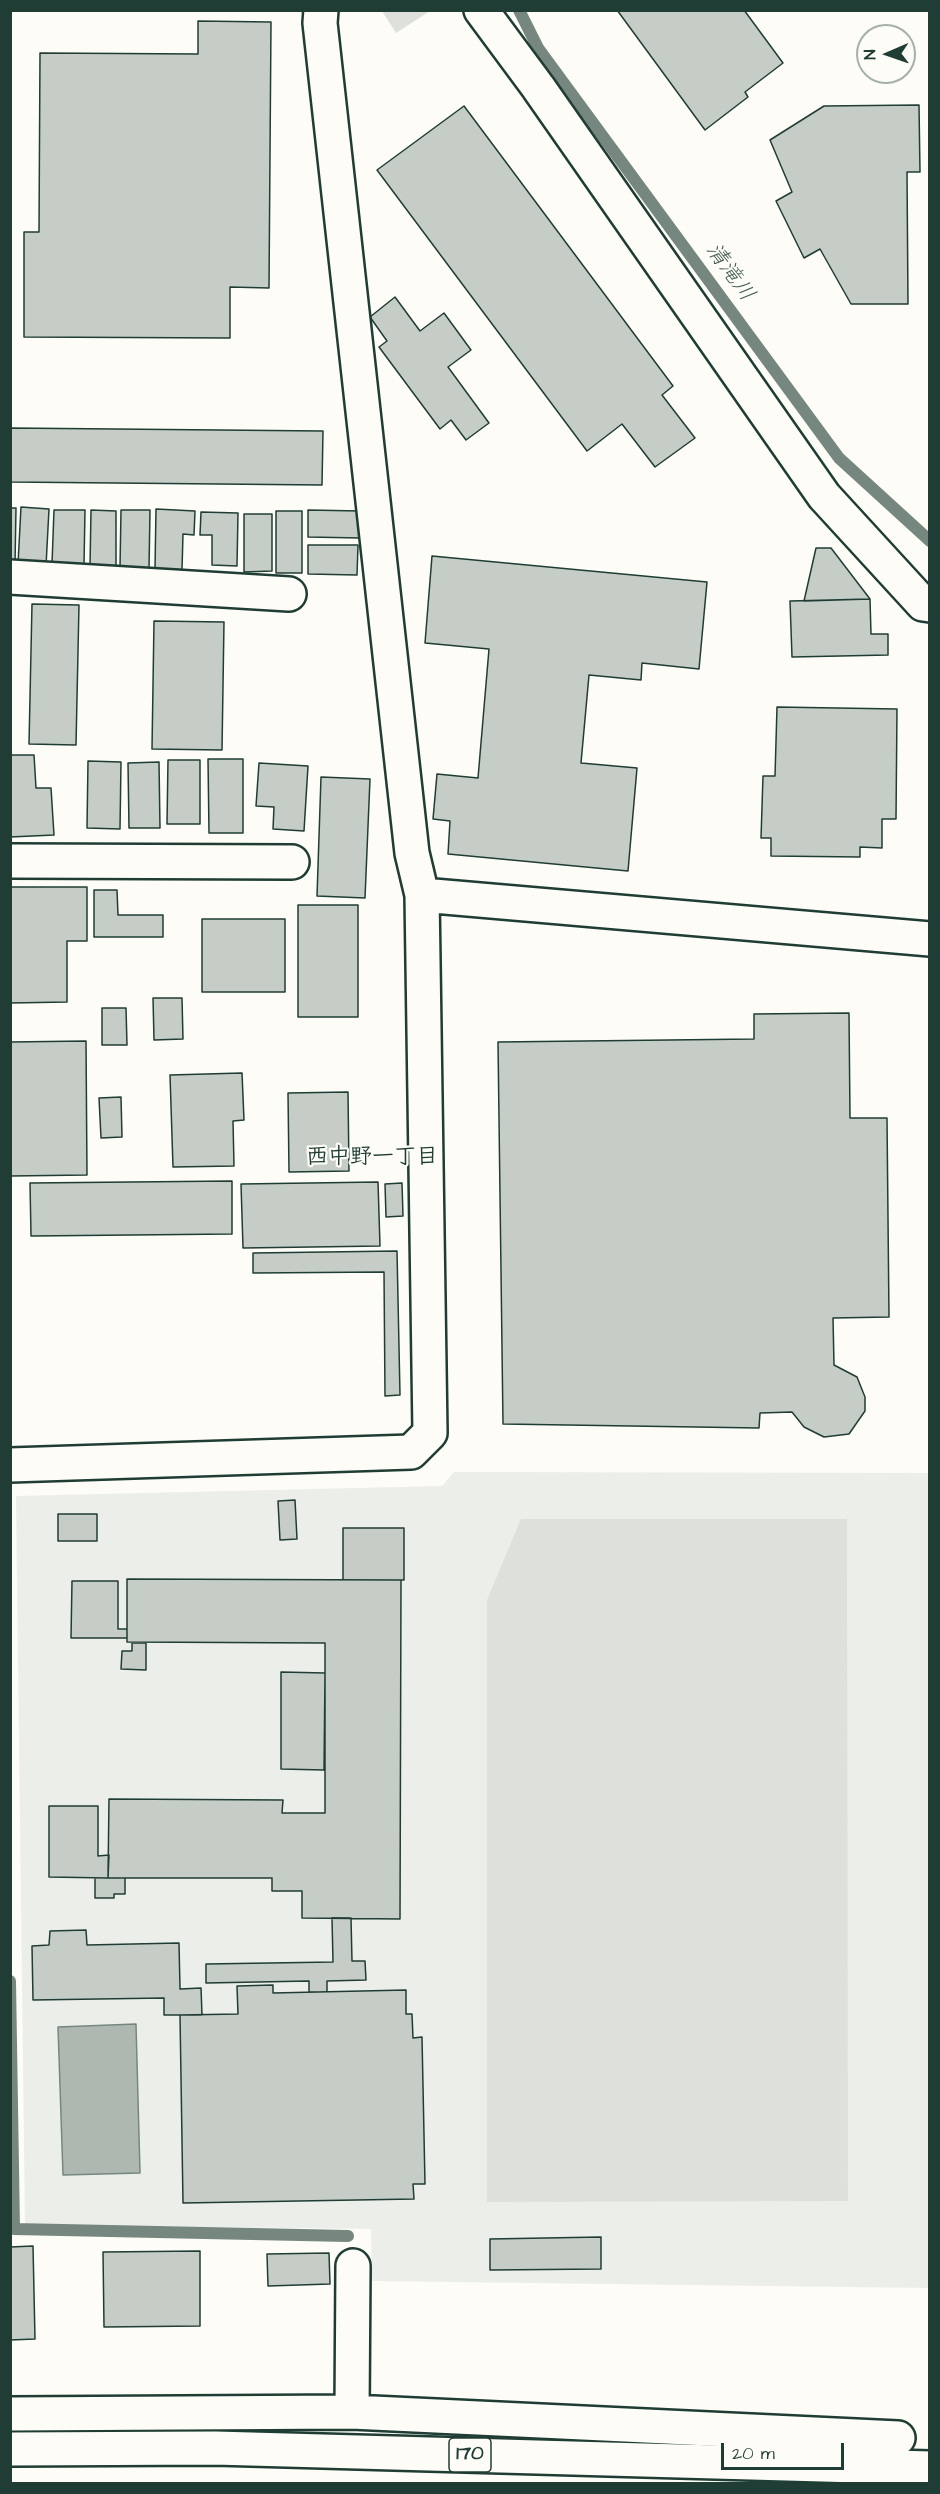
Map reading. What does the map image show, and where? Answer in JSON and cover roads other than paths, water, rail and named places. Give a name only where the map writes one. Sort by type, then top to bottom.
[{"type":"main road","points":[[10,1465],[411,1452],[430,1433],[422,895],[412,853],[320,23],[321,10]]},
{"type":"main road","points":[[481,10],[545,97],[824,496],[923,604],[930,605]]},
{"type":"main road","points":[[10,577],[289,594]]},
{"type":"main road","points":[[10,861],[292,862]]},
{"type":"main road","points":[[422,895],[930,939]]},
{"type":"main road","points":[[352,2412],[353,2266]]},
{"type":"main road","points":[[10,2414],[352,2412],[898,2438]]},
{"type":"main road","name":"170","points":[[10,2449],[215,2448],[930,2468]]},
{"type":"waterway","name":"清滝川","points":[[519,10],[538,48],[839,458],[930,541]]},
{"type":"waterway","points":[[10,1981],[14,2229],[348,2236]]},
{"type":"district","name":"西中野一丁目","points":[[372,1158]]}]
